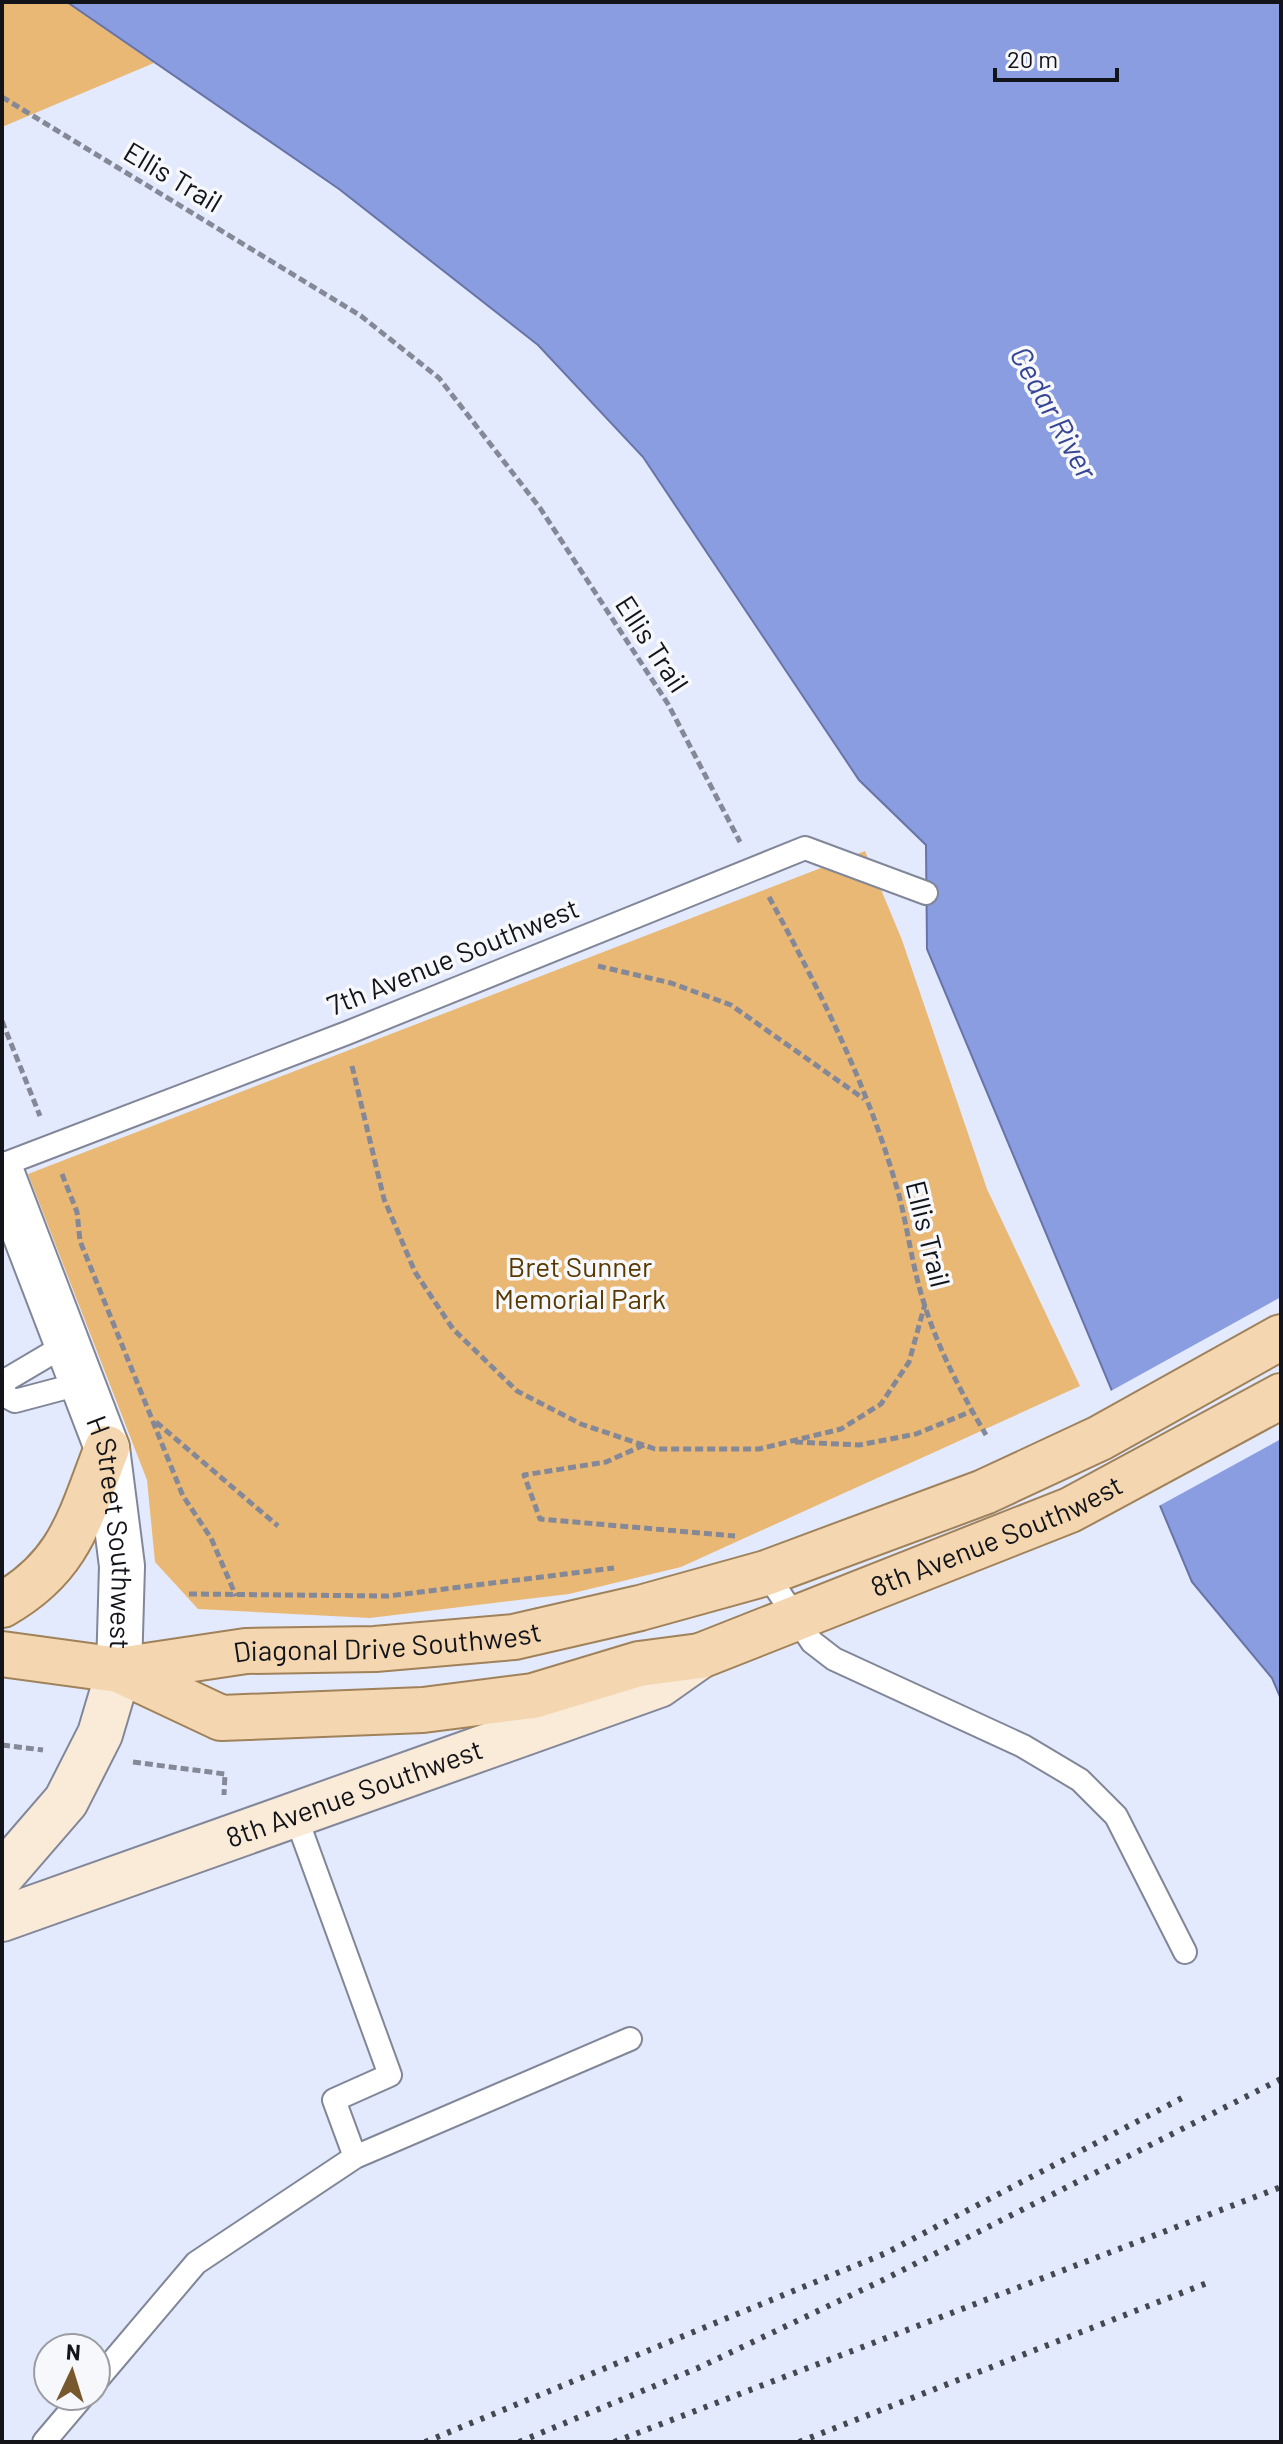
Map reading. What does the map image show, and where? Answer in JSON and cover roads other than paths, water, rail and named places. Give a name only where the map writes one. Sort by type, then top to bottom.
[{"type":"main road","name":"8th Avenue Southwest","points":[[766,1573],[907,1522],[1048,1464],[1281,1337]]},
{"type":"main road","name":"8th Avenue Southwest","points":[[119,1670],[221,1718],[423,1710],[533,1696],[639,1664],[700,1656],[1070,1510],[1281,1396]]},
{"type":"main road","points":[[2,1605],[32,1587],[76,1533],[107,1448]]},
{"type":"main road","name":"Diagonal Drive Southwest","points":[[2,1654],[119,1670],[246,1651],[375,1649],[514,1637],[640,1608],[766,1573]]},
{"type":"street","name":"H Street Southwest","points":[[2,1174],[107,1448],[122,1566],[119,1670],[100,1734],[66,1801],[2,1875]]},
{"type":"street","name":"8th Avenue Southwest","points":[[2,1919],[296,1817],[659,1685],[700,1656]]},
{"type":"lane","name":"7th Avenue Southwest","points":[[2,1165],[347,1033],[805,848],[926,893]]},
{"type":"lane","points":[[75,1364],[15,1401],[2,1394],[6,1380],[75,1364]]},
{"type":"lane","points":[[766,1573],[812,1642],[834,1659],[896,1684],[1023,1746],[1080,1780],[1116,1816],[1185,1952]]},
{"type":"lane","points":[[296,1817],[390,2075],[334,2100],[355,2157]]},
{"type":"lane","points":[[112,2362],[196,2263],[355,2157],[630,2039]]},
{"type":"lane","points":[[44,2442],[69,2412]]},
{"type":"water","name":"Cedar River","points":[[67,2],[1281,2],[1281,1699],[1272,1678],[1192,1582],[927,949],[926,845],[859,780],[643,457],[538,345],[339,189]]},
{"type":"railway","points":[[519,2442],[698,2368],[883,2280],[1281,2079]]},
{"type":"railway","points":[[425,2442],[886,2253],[1182,2098]]},
{"type":"railway","points":[[614,2442],[1281,2187]]},
{"type":"railway","points":[[799,2442],[1207,2283]]},
{"type":"park label","name":"Bret Sunner Memorial Park","points":[[580,1283]]}]
